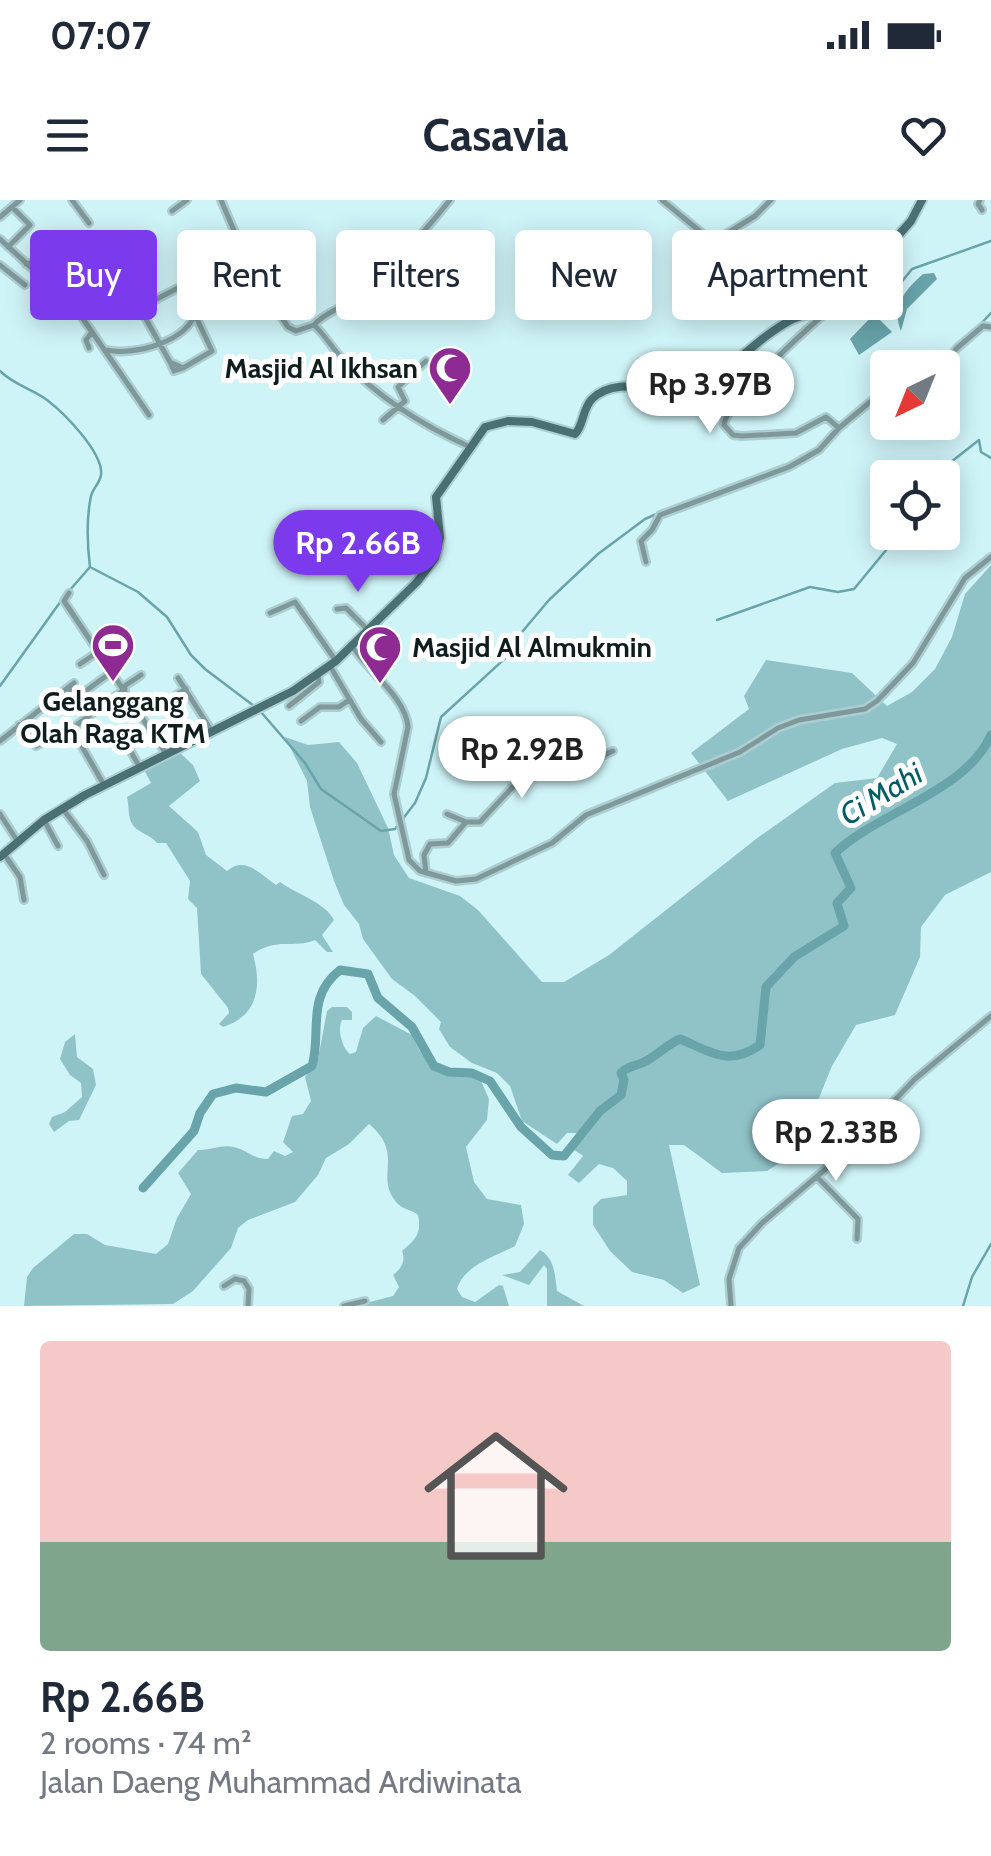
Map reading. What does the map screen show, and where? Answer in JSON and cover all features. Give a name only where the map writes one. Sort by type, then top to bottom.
[{"type":"main road","points":[[902,230],[922,200]]},
{"type":"main road","points":[[2,855],[44,820],[104,785],[293,691],[333,663],[417,582],[435,558],[440,538],[436,497],[485,428],[508,421],[532,422],[575,434],[590,401],[604,391],[624,386],[654,391],[681,403],[791,320]]},
{"type":"street","points":[[0,217],[20,200]]},
{"type":"street","points":[[72,200],[90,223]]},
{"type":"street","points":[[172,211],[187,200]]},
{"type":"street","points":[[221,200],[252,273],[288,327],[296,331],[314,325],[336,308]]},
{"type":"street","points":[[426,230],[450,200]]},
{"type":"street","points":[[662,200],[713,242],[755,216],[772,200]]},
{"type":"street","points":[[980,200],[982,210]]},
{"type":"street","points":[[8,247],[30,225],[12,207]]},
{"type":"street","points":[[0,239],[30,268]]},
{"type":"street","points":[[26,264],[30,263]]},
{"type":"street","points":[[1,267],[25,285]]},
{"type":"street","points":[[177,289],[143,310],[174,372],[212,352],[199,320]]},
{"type":"street","points":[[83,320],[149,414]]},
{"type":"street","points":[[106,350],[125,354],[161,343],[191,320]]},
{"type":"street","points":[[819,320],[733,405],[724,426],[734,435],[742,436],[796,433],[826,417],[839,428]]},
{"type":"street","points":[[314,325],[344,361],[399,408],[470,447]]},
{"type":"street","points":[[955,350],[983,326],[991,327]]},
{"type":"street","points":[[90,348],[86,340],[92,332]]},
{"type":"street","points":[[116,364],[125,354]]},
{"type":"street","points":[[383,420],[405,399],[398,387],[426,361]]},
{"type":"street","points":[[646,562],[641,540],[660,515],[789,468],[819,450],[870,402]]},
{"type":"street","points":[[352,646],[408,717],[394,800],[409,860],[426,873],[456,881],[476,879],[552,843],[586,815],[740,752],[778,728],[799,720],[865,709],[913,662],[965,578],[991,557]]},
{"type":"street","points":[[69,593],[64,601],[165,752]]},
{"type":"street","points":[[270,613],[296,602],[333,663],[349,700],[381,742]]},
{"type":"street","points":[[337,609],[346,608],[368,630]]},
{"type":"street","points":[[80,664],[122,636]]},
{"type":"street","points":[[0,742],[72,686],[76,698],[113,671]]},
{"type":"street","points":[[20,725],[34,746],[72,729],[140,675]]},
{"type":"street","points":[[290,706],[317,684],[318,675]]},
{"type":"street","points":[[178,678],[210,730]]},
{"type":"street","points":[[176,695],[186,689]]},
{"type":"street","points":[[81,694],[94,712]]},
{"type":"street","points":[[301,721],[320,706],[339,706],[349,700]]},
{"type":"street","points":[[72,729],[104,785]]},
{"type":"street","points":[[122,736],[140,766]]},
{"type":"street","points":[[447,814],[466,822],[480,822],[529,767],[547,756],[583,744],[600,757],[612,750]]},
{"type":"street","points":[[63,809],[87,840],[104,875]]},
{"type":"street","points":[[0,814],[18,842]]},
{"type":"street","points":[[44,820],[58,846]]},
{"type":"street","points":[[426,873],[424,854],[430,844],[448,842],[466,822]]},
{"type":"street","points":[[2,855],[20,877],[24,900]]},
{"type":"street","points":[[731,1306],[729,1279],[739,1248],[762,1223],[817,1177],[914,1079],[991,1016]]},
{"type":"street","points":[[817,1177],[858,1220],[857,1239]]},
{"type":"street","points":[[224,1286],[236,1279],[247,1282],[248,1306]]},
{"type":"street","points":[[344,1306],[365,1301]]},
{"type":"shaded area","points":[[934,273],[937,279],[907,309],[901,331],[898,320],[903,320],[903,296],[923,274]]},
{"type":"shaded area","points":[[868,320],[880,320],[892,332],[859,355],[850,339]]},
{"type":"shaded area","points":[[991,565],[991,872],[945,895],[921,927],[920,957],[895,1015],[856,1025],[832,1066],[797,1152],[767,1171],[722,1173],[684,1145],[669,1145],[700,1285],[683,1293],[664,1280],[632,1272],[610,1251],[593,1225],[593,1207],[601,1199],[627,1195],[627,1181],[613,1168],[599,1164],[579,1183],[568,1175],[583,1156],[573,1149],[578,1133],[567,1133],[557,1144],[522,1121],[510,1086],[497,1073],[472,1063],[450,1047],[439,1029],[441,1022],[392,979],[344,905],[310,807],[307,781],[285,737],[308,745],[339,742],[357,763],[388,828],[394,855],[409,878],[460,896],[478,910],[542,982],[564,982],[609,955],[756,839],[835,783],[877,778],[897,744],[882,738],[842,749],[728,801],[691,753],[749,709],[744,696],[766,660],[852,673],[887,706],[912,692],[935,669],[952,637],[965,594]]},
{"type":"shaded area","points":[[178,751],[193,765],[200,781],[169,806],[198,832],[206,855],[227,871],[246,866],[276,885],[280,882],[317,903],[334,920],[322,935],[333,952],[327,952],[315,940],[277,944],[253,954],[255,998],[244,1015],[223,1027],[219,1024],[229,1013],[228,1008],[201,974],[197,908],[188,899],[190,881],[166,843],[157,843],[136,829],[129,816],[127,797],[151,783],[143,768]]},
{"type":"shaded area","points":[[347,1007],[352,1012],[352,1020],[342,1020],[340,1028],[350,1054],[356,1052],[363,1028],[376,1016],[412,1035],[420,1051],[448,1074],[472,1075],[481,1081],[489,1099],[487,1120],[466,1147],[474,1182],[487,1199],[521,1205],[524,1224],[515,1246],[473,1268],[457,1289],[462,1297],[475,1302],[503,1286],[509,1306],[354,1306],[393,1296],[399,1287],[393,1275],[402,1264],[402,1251],[414,1240],[419,1227],[418,1215],[399,1205],[390,1193],[386,1146],[369,1124],[349,1144],[326,1158],[318,1175],[295,1202],[248,1220],[238,1228],[231,1248],[193,1291],[173,1304],[24,1306],[27,1277],[33,1268],[74,1234],[87,1234],[105,1245],[156,1254],[168,1244],[191,1194],[178,1173],[198,1150],[230,1146],[268,1159],[274,1151],[285,1156],[293,1152],[283,1142],[292,1116],[303,1114],[311,1101],[305,1077],[318,1059],[327,1011]]},
{"type":"shaded area","points":[[75,1034],[77,1057],[93,1069],[96,1085],[79,1120],[69,1121],[54,1132],[49,1124],[52,1117],[65,1112],[82,1097],[81,1083],[70,1075],[60,1059],[65,1042]]},
{"type":"shaded area","points":[[540,1250],[551,1263],[557,1291],[584,1306],[547,1306],[544,1265],[529,1285],[502,1275],[520,1272]]},
{"type":"waterway","points":[[903,280],[912,269],[991,241]]},
{"type":"waterway","points":[[976,329],[991,313]]},
{"type":"waterway","points":[[0,371],[63,414],[89,445],[100,466],[88,514],[90,567],[69,591]]},
{"type":"waterway","points":[[850,415],[870,399]]},
{"type":"waterway","points":[[954,460],[979,440],[981,452],[991,458]]},
{"type":"waterway","points":[[667,510],[720,490]]},
{"type":"waterway","points":[[261,712],[305,763],[321,789],[381,831],[395,829],[415,803],[426,778],[441,717],[511,653],[522,632],[549,600],[598,554],[659,513]]},
{"type":"waterway","points":[[717,620],[810,587],[838,592],[854,589],[886,550]]},
{"type":"waterway","points":[[92,568],[138,592],[167,617],[191,655],[205,669],[254,706]]},
{"type":"waterway","points":[[0,686],[61,601]]},
{"type":"waterway","name":"Ci Mahi","points":[[143,1188],[194,1131],[213,1094],[236,1088],[266,1092],[312,1066],[318,1004],[329,981],[340,970],[368,974],[378,998],[412,1027],[434,1066],[449,1072],[472,1073],[490,1081],[521,1127],[552,1155],[564,1156],[600,1111],[621,1095],[621,1073],[649,1060],[670,1044],[680,1039],[729,1056],[760,1045],[766,987],[794,957],[844,926],[837,903],[851,888],[835,853],[963,771],[991,735]]},
{"type":"waterway","points":[[963,1306],[972,1277],[991,1244]]},
{"type":"place","name":"Masjid Al Ikhsan","points":[[450,406]]},
{"type":"place","name":"Gelanggang Olah Raga KTM","points":[[113,683]]},
{"type":"place","name":"Masjid Al Almukmin","points":[[380,685]]}]
